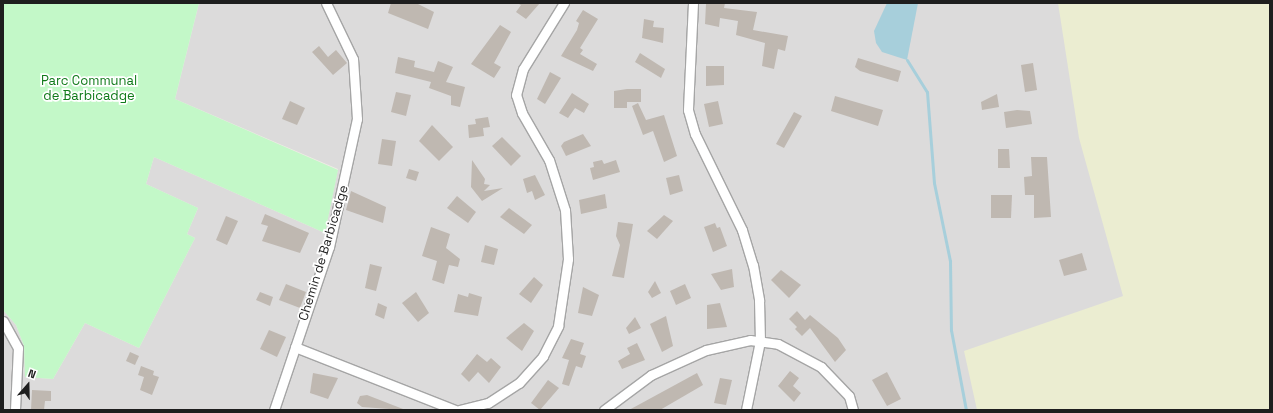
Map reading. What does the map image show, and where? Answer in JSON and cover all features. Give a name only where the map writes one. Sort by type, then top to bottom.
[{"type":"street","name":"Chemin de Barbicadge","points":[[274,410],[338,215],[357,119],[353,59],[326,3]]},
{"type":"street","points":[[459,410],[488,403],[519,383],[543,356],[558,326],[568,258],[565,210],[549,160],[522,113],[516,95],[523,69],[564,3]]},
{"type":"street","points":[[693,3],[688,110],[695,134],[721,187],[753,265],[760,341],[746,410]]},
{"type":"street","points":[[3,321],[18,348],[15,410]]},
{"type":"street","points":[[604,410],[652,375],[706,350],[726,344],[760,341],[778,344],[821,367],[848,396],[853,410]]},
{"type":"street","points":[[295,347],[454,410]]},
{"type":"shaded area","points":[[199,3],[1270,3],[1270,410],[3,410],[3,310],[16,325],[24,346],[25,377],[53,379],[85,323],[139,348],[195,238],[187,234],[198,208],[146,184],[154,157],[325,233],[338,169],[175,99]]},
{"type":"green space","name":"Parc Communal de Barbicadge","points":[[3,3],[199,3],[175,99],[338,170],[325,233],[154,157],[146,184],[198,208],[187,234],[195,238],[139,348],[85,323],[53,379],[25,377],[24,346],[16,325],[3,310]]},
{"type":"green space","points":[[1058,3],[1270,3],[1270,410],[977,410],[964,351],[1123,296],[1079,138]]},
{"type":"water","points":[[887,3],[918,3],[907,60],[882,52],[876,43],[874,31]]},
{"type":"building","points":[[391,3],[416,3],[434,12],[428,29],[388,13]]},
{"type":"building","points":[[517,3],[540,3],[526,19],[516,12],[521,5]]},
{"type":"building","points":[[725,3],[724,8],[757,12],[753,30],[788,36],[785,51],[778,49],[774,69],[762,66],[765,43],[736,35],[738,21],[720,18],[719,27],[705,24],[706,4]]},
{"type":"building","points":[[583,10],[598,19],[580,48],[583,50],[580,54],[597,64],[593,71],[561,56],[577,30],[579,23],[576,21]]},
{"type":"building","points":[[644,19],[654,21],[653,27],[664,28],[663,43],[642,38]]},
{"type":"building","points":[[500,25],[511,32],[494,63],[501,67],[494,78],[471,64]]},
{"type":"building","points":[[319,46],[328,57],[336,50],[347,63],[333,75],[312,52]]},
{"type":"building","points":[[640,53],[665,69],[661,78],[635,62]]},
{"type":"building","points":[[398,57],[415,61],[414,67],[434,72],[438,61],[453,67],[446,82],[465,87],[460,107],[451,105],[451,96],[429,88],[431,82],[395,73]]},
{"type":"building","points":[[858,58],[901,71],[898,82],[860,71],[855,67]]},
{"type":"building","points":[[1033,63],[1037,90],[1025,92],[1021,65]]},
{"type":"building","points":[[706,66],[724,66],[724,85],[706,86]]},
{"type":"building","points":[[550,72],[561,78],[545,104],[537,99]]},
{"type":"building","points":[[641,89],[641,102],[627,102],[627,108],[614,108],[614,91]]},
{"type":"building","points":[[396,92],[411,95],[406,116],[391,112]]},
{"type":"building","points":[[572,93],[589,104],[584,113],[575,108],[568,118],[559,113]]},
{"type":"building","points":[[997,94],[999,107],[982,110],[981,102]]},
{"type":"building","points":[[835,96],[883,110],[878,126],[831,111]]},
{"type":"building","points":[[290,101],[305,108],[297,125],[282,119]]},
{"type":"building","points":[[718,101],[723,124],[709,127],[704,104]]},
{"type":"building","points":[[638,103],[646,120],[664,115],[677,156],[664,162],[653,131],[643,135],[632,106]]},
{"type":"building","points":[[1017,110],[1030,111],[1032,124],[1006,128],[1004,112]]},
{"type":"building","points":[[794,112],[802,116],[784,148],[776,144]]},
{"type":"building","points":[[488,117],[490,127],[483,128],[484,136],[469,138],[468,125],[476,124],[475,119]]},
{"type":"building","points":[[432,125],[453,147],[439,161],[419,141]]},
{"type":"building","points":[[583,134],[591,146],[566,156],[561,146],[564,142]]},
{"type":"building","points":[[502,137],[521,156],[511,166],[492,146]]},
{"type":"building","points":[[382,139],[396,141],[392,166],[378,164]]},
{"type":"building","points":[[998,149],[1009,149],[1010,168],[998,168]]},
{"type":"building","points":[[1031,157],[1047,157],[1051,217],[1034,218],[1034,195],[1025,195],[1024,177],[1032,176]]},
{"type":"building","points":[[472,160],[485,179],[484,184],[490,185],[484,191],[503,188],[482,201],[471,187]]},
{"type":"building","points":[[602,160],[604,164],[616,160],[620,172],[593,180],[590,168],[594,167],[593,162]]},
{"type":"building","points":[[409,169],[419,172],[416,181],[406,178]]},
{"type":"building","points":[[535,175],[545,195],[535,200],[532,191],[527,193],[523,179]]},
{"type":"building","points":[[679,175],[683,191],[670,195],[666,178]]},
{"type":"building","points":[[351,191],[386,207],[383,223],[346,210]]},
{"type":"building","points":[[605,194],[607,208],[581,214],[579,200]]},
{"type":"building","points":[[991,195],[1012,195],[1011,218],[991,218]]},
{"type":"building","points":[[457,196],[476,212],[468,223],[447,208]]},
{"type":"building","points":[[509,208],[532,225],[524,234],[500,217]]},
{"type":"building","points":[[265,214],[309,233],[300,253],[262,241],[268,226],[261,224]]},
{"type":"building","points":[[664,215],[673,221],[657,239],[647,231]]},
{"type":"building","points":[[226,216],[238,221],[227,245],[216,240]]},
{"type":"building","points":[[618,222],[633,224],[624,278],[612,276],[620,245],[616,236]]},
{"type":"building","points":[[715,223],[717,228],[720,227],[727,246],[713,252],[704,227]]},
{"type":"building","points":[[431,227],[450,234],[446,248],[460,259],[458,267],[449,265],[444,284],[432,280],[437,261],[422,256]]},
{"type":"building","points":[[485,245],[498,249],[494,265],[481,262]]},
{"type":"building","points":[[1082,253],[1087,270],[1064,276],[1059,260]]},
{"type":"building","points":[[370,264],[382,267],[376,291],[365,288]]},
{"type":"building","points":[[732,269],[734,287],[721,290],[711,274]]},
{"type":"building","points":[[781,270],[801,285],[789,298],[771,280]]},
{"type":"building","points":[[534,277],[543,285],[531,303],[519,294]]},
{"type":"building","points":[[655,281],[661,293],[652,298],[648,292]]},
{"type":"building","points":[[286,284],[306,292],[300,308],[279,300]]},
{"type":"building","points":[[685,284],[691,298],[676,305],[670,291]]},
{"type":"building","points":[[583,287],[599,295],[592,316],[578,313]]},
{"type":"building","points":[[260,292],[273,297],[270,306],[256,300]]},
{"type":"building","points":[[416,292],[429,313],[418,322],[402,303]]},
{"type":"building","points":[[469,293],[482,297],[478,316],[454,312],[458,294],[468,297]]},
{"type":"building","points":[[378,303],[387,307],[384,319],[375,315]]},
{"type":"building","points":[[720,303],[727,327],[707,329],[707,305]]},
{"type":"building","points":[[797,311],[805,320],[810,315],[838,338],[846,350],[835,362],[810,328],[802,336],[795,329],[797,327],[789,319]]},
{"type":"building","points":[[666,316],[673,346],[662,352],[650,324]]},
{"type":"building","points":[[635,317],[641,328],[629,334],[626,328]]},
{"type":"building","points":[[524,323],[534,331],[522,351],[506,338]]},
{"type":"building","points":[[269,330],[286,337],[277,357],[260,349]]},
{"type":"building","points":[[571,339],[584,343],[580,354],[586,356],[582,368],[576,366],[569,386],[562,384],[569,360],[562,358]]},
{"type":"building","points":[[637,343],[645,360],[622,369],[618,361],[630,354],[627,348]]},
{"type":"building","points":[[130,352],[139,356],[135,365],[126,361]]},
{"type":"building","points":[[477,354],[487,362],[491,358],[501,367],[489,383],[478,372],[469,382],[461,374]]},
{"type":"building","points":[[141,366],[154,371],[153,375],[159,377],[152,395],[140,390],[144,377],[138,375]]},
{"type":"building","points":[[790,371],[799,378],[793,386],[801,393],[794,402],[778,386]]},
{"type":"building","points":[[887,372],[901,399],[887,406],[872,380]]},
{"type":"building","points":[[313,373],[338,378],[328,399],[310,393]]},
{"type":"building","points":[[697,373],[703,385],[660,410],[629,410]]},
{"type":"building","points":[[720,378],[732,380],[726,405],[714,403]]},
{"type":"building","points":[[548,380],[559,388],[540,410],[531,403]]},
{"type":"building","points":[[32,390],[51,391],[51,401],[45,401],[44,410],[31,410]]},
{"type":"building","points":[[367,395],[403,410],[362,407],[357,403],[360,396]]},
{"type":"waterway","points":[[907,60],[927,92],[934,183],[950,261],[951,330],[966,410]]}]
